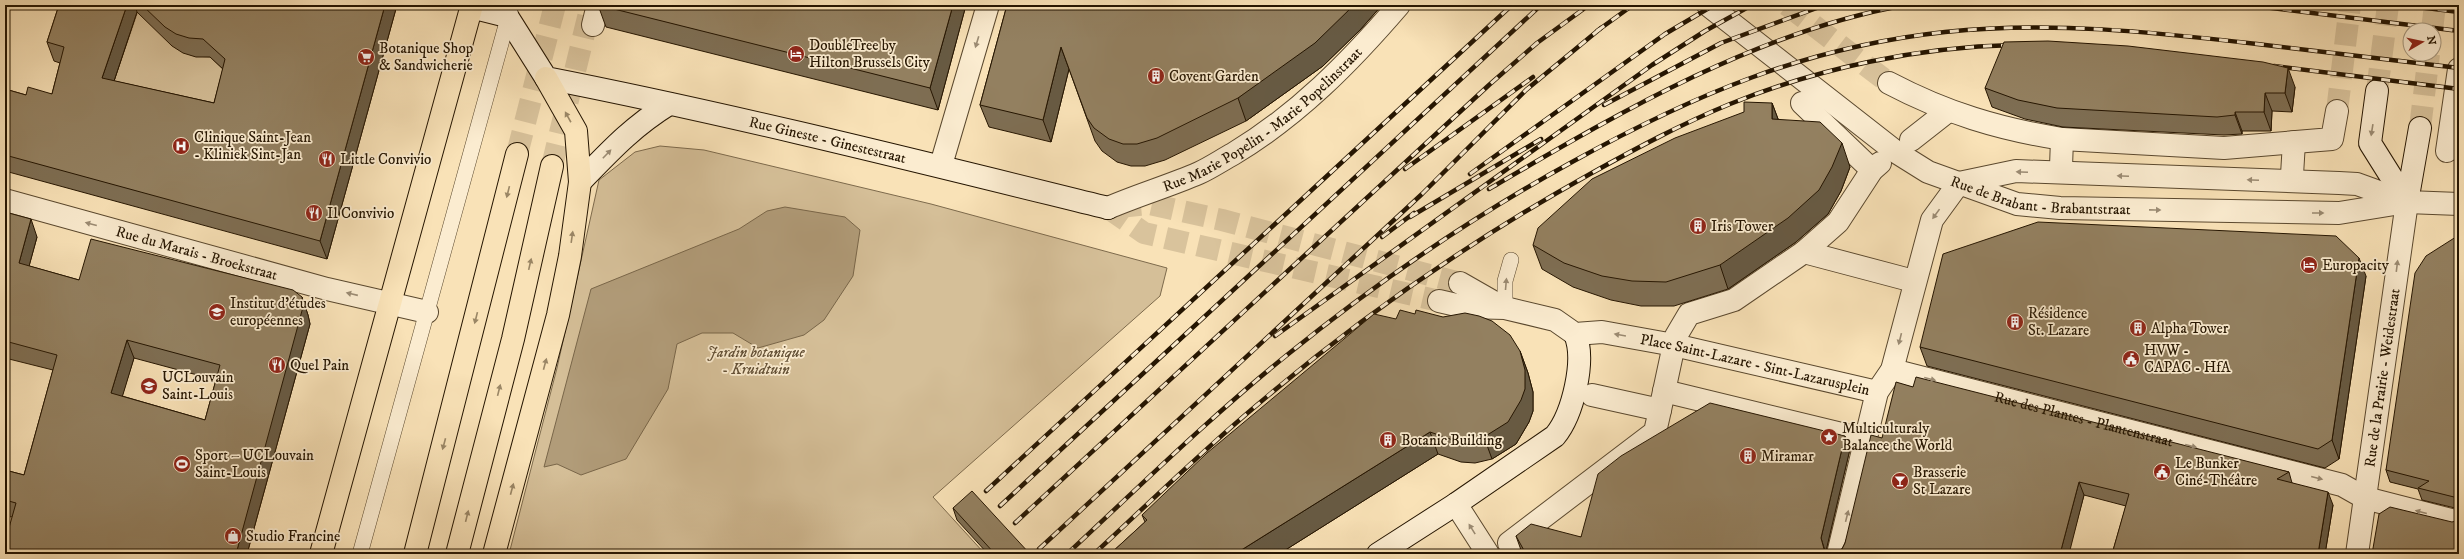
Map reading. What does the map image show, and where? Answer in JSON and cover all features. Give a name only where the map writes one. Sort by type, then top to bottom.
[{"type":"main road","points":[[321,554],[472,6]]},
{"type":"main road","points":[[494,554],[558,315],[570,256],[580,182],[576,131],[546,78]]},
{"type":"main road","points":[[415,554],[517,154]]},
{"type":"main road","points":[[457,554],[512,339],[552,166]]},
{"type":"street","points":[[941,165],[988,5]]},
{"type":"street","name":"Rue Marie Popelin - Marie Popelinstraat","points":[[1108,208],[1149,190],[1200,173],[1249,144],[1296,110],[1346,65],[1399,5]]},
{"type":"street","points":[[1708,5],[1896,152],[1928,172],[1959,183]]},
{"type":"street","points":[[472,6],[508,9],[546,78]]},
{"type":"street","points":[[2453,152],[2459,68]]},
{"type":"street","name":"Rue Gineste - Ginestestraat","points":[[546,78],[941,165],[1108,208]]},
{"type":"street","points":[[1889,83],[1926,102],[1948,111],[2002,128],[2062,139],[2224,148],[2332,139],[2337,111]]},
{"type":"street","points":[[2377,91],[2370,143],[2407,202]]},
{"type":"street","points":[[1509,543],[1655,432],[1674,345],[1689,314],[1734,300],[1804,252],[1838,222],[1876,166],[1802,103]]},
{"type":"street","points":[[580,182],[624,136],[641,122],[669,104]]},
{"type":"street","points":[[1911,140],[1948,111]]},
{"type":"street","name":"Rue de la Prairie - Weidestraat","points":[[2357,554],[2407,202],[2418,138],[2453,152]]},
{"type":"street","name":"Rue de Brabant - Brabantstraat","points":[[2061,166],[2062,139]]},
{"type":"street","points":[[2292,175],[2294,142]]},
{"type":"street","name":"Rue de Brabant - Brabantstraat","points":[[1959,183],[2016,171],[2339,183],[2357,184],[2407,202]]},
{"type":"street","name":"Rue de Brabant - Brabantstraat","points":[[1959,183],[2017,204],[2060,208],[2339,213],[2407,202],[2459,204]]},
{"type":"street","name":"Place Saint-Lazare - Sint-Lazarusplein","points":[[1575,334],[1602,332],[1674,345],[1877,392],[1892,370],[1932,220],[1959,183]]},
{"type":"street","name":"Rue du Marais - Broekstraat","points":[[5,200],[320,287],[427,312]]},
{"type":"street","points":[[1804,252],[1906,279]]},
{"type":"street","points":[[1460,283],[1505,308]]},
{"type":"street","points":[[1378,554],[1456,504],[1550,439],[1563,426],[1574,392],[1580,355],[1579,344],[1575,334],[1555,320],[1505,308],[1465,307],[1439,301]]},
{"type":"street","name":"Rue des Plantes - Plantenstraat","points":[[1892,370],[2342,485],[2365,498],[2459,522]]},
{"type":"street","points":[[1838,554],[1877,392]]},
{"type":"street","points":[[1592,395],[1662,400],[1858,438]]},
{"type":"street","points":[[1456,504],[1488,554]]},
{"type":"lane","points":[[360,554],[427,312],[508,9]]},
{"type":"lane","points":[[1505,308],[1506,281],[1511,260]]},
{"type":"green space","points":[[140,5],[168,41],[186,52],[197,56],[210,57],[232,78],[220,121],[109,96]]},
{"type":"green space","name":"Jardin botanique - Kruidtuin","points":[[660,146],[704,150],[931,204],[1167,268],[1160,296],[933,497],[985,554],[509,554],[557,368],[599,180],[635,152]]},
{"type":"shaded area","points":[[785,207],[845,217],[860,230],[853,276],[824,320],[804,335],[758,348],[733,333],[702,333],[677,344],[668,389],[626,459],[581,475],[557,464],[544,467],[591,289],[739,229],[767,211]]},
{"type":"building","name":"Clinique Saint-Jean - Kliniek Sint-Jan","points":[[59,5],[127,5],[102,78],[214,103],[225,59],[203,39],[189,38],[176,34],[165,27],[142,5],[385,5],[320,241],[5,155],[5,89],[26,95],[28,87],[52,94],[64,47],[47,42]]},
{"type":"building","name":"DoubleTree by Hilton Brussels City","points":[[598,5],[953,5],[930,88]]},
{"type":"building","name":"Covent Garden","points":[[1007,5],[1354,5],[1315,43],[1238,98],[1157,138],[1137,144],[1123,144],[1109,139],[1094,128],[1087,118],[1061,47],[1043,120],[980,105]]},
{"type":"building","points":[[2048,41],[2128,46],[2263,62],[2288,68],[2285,93],[2265,93],[2264,112],[2235,112],[2235,115],[2217,117],[2057,108],[2018,100],[1985,88],[2004,42]]},
{"type":"building","name":"Iris Tower","points":[[1744,102],[1772,103],[1772,119],[1820,122],[1842,143],[1832,167],[1819,190],[1788,218],[1720,265],[1666,282],[1632,281],[1602,276],[1564,263],[1533,245],[1538,228],[1592,179],[1675,138],[1744,112]]},
{"type":"building","name":"UCLouvain Saint-Louis","points":[[5,212],[31,219],[19,263],[79,280],[91,239],[293,290],[302,297],[303,307],[236,554],[5,554],[5,542],[16,503],[5,500],[5,470],[24,475],[57,355],[5,341]],"holes":[[[127,340],[220,365],[205,420],[111,393]]]},
{"type":"building","points":[[2038,222],[2336,236],[2359,258],[2332,440],[2318,449],[1920,347],[1943,254]]},
{"type":"building","points":[[2459,235],[2459,499],[2418,488],[2429,481],[2386,470],[2415,273],[2426,256]]},
{"type":"building","name":"Botanic Building","points":[[1400,310],[1415,314],[1416,310],[1443,317],[1465,313],[1479,316],[1492,321],[1510,335],[1520,351],[1525,370],[1525,389],[1521,400],[1508,422],[1484,437],[1467,440],[1453,440],[1430,432],[1235,554],[1110,554],[1147,520],[1142,515],[1207,453],[1374,314],[1396,319]]},
{"type":"building","points":[[1916,377],[2289,472],[2277,479],[2328,492],[2318,554],[2112,554],[2129,494],[2079,482],[2060,554],[1526,554],[1516,536],[1531,524],[1581,537],[1598,474],[1621,456],[1710,403],[1845,436],[1821,538],[1824,549],[1831,553],[1842,549],[1845,543],[1871,435],[1882,438],[1896,382],[1913,387]]},
{"type":"building","points":[[972,491],[1030,554],[995,554],[953,508]]},
{"type":"building","points":[[2390,507],[2452,522],[2459,520],[2459,554],[2372,554],[2379,514]]},
{"type":"tunnel","points":[[517,154],[555,5]]},
{"type":"tunnel","points":[[552,166],[591,5]]},
{"type":"tunnel","points":[[1787,5],[1889,83]]},
{"type":"tunnel","points":[[2337,111],[2350,5]]},
{"type":"tunnel","points":[[2377,91],[2388,5]]},
{"type":"tunnel","points":[[2433,22],[2435,5]]},
{"type":"tunnel","points":[[2420,128],[2428,62]]},
{"type":"tunnel","points":[[1119,207],[1150,204],[1222,220],[1460,283]]},
{"type":"tunnel","points":[[1108,208],[1144,233],[1439,301]]},
{"type":"railway","points":[[986,491],[1512,5]]},
{"type":"railway","points":[[1000,506],[1541,5]]},
{"type":"railway","points":[[1015,523],[1489,85],[1537,43],[1589,5]]},
{"type":"railway","points":[[1597,31],[1633,5]]},
{"type":"railway","points":[[1470,174],[1665,34],[1714,5]]},
{"type":"railway","points":[[1275,336],[1652,65],[1705,31],[1752,5]]},
{"type":"railway","points":[[1604,105],[1721,43],[1825,5]]},
{"type":"railway","points":[[1489,189],[1638,105],[1742,55],[1795,34],[1850,18],[1906,5]]},
{"type":"railway","points":[[2247,5],[2459,31]]},
{"type":"railway","points":[[2402,5],[2459,12]]},
{"type":"railway","points":[[1039,549],[1422,194],[1526,90],[1601,28]]},
{"type":"railway","points":[[1067,554],[1175,453],[1258,379],[1355,302],[1425,252],[1461,228],[1535,183],[1617,138],[1707,95],[1752,78],[1798,62],[1845,49],[1894,39],[1945,32],[2024,28],[2102,29],[2141,32],[2459,68]]},
{"type":"railway","points":[[1094,554],[1236,423],[1336,341],[1418,281],[1460,253],[1546,199],[1607,165],[1658,137],[1694,120],[1730,104],[1798,80],[1834,70],[1905,55],[1942,50],[2014,45]]},
{"type":"railway","points":[[2274,66],[2459,89]]},
{"type":"railway","points":[[1405,169],[1533,77]]},
{"type":"railway","points":[[1410,217],[1541,139]]},
{"type":"railway","points":[[1382,237],[1414,213]]},
{"type":"place","name":"DoubleTree by Hilton Brussels City","points":[[796,54]]},
{"type":"place","name":"Botanique Shop & Sandwicherie","points":[[366,57]]},
{"type":"place","name":"Covent Garden","points":[[1156,76]]},
{"type":"place","name":"Clinique Saint-Jean - Kliniek Sint-Jan","points":[[181,146]]},
{"type":"place","name":"Little Convivio","points":[[327,159]]},
{"type":"place","name":"Il Convivio","points":[[314,213]]},
{"type":"place","name":"Iris Tower","points":[[1698,226]]},
{"type":"place","name":"Europacity","points":[[2309,265]]},
{"type":"place","name":"Institut d'études européennes","points":[[217,312]]},
{"type":"place","name":"Résidence St. Lazare","points":[[2015,322]]},
{"type":"place","name":"Alpha Tower","points":[[2138,328]]},
{"type":"place","name":"HVW - CAPAC - HfA","points":[[2131,359]]},
{"type":"place","name":"Quel Pain","points":[[277,365]]},
{"type":"place","name":"UCLouvain Saint-Louis","points":[[149,386]]},
{"type":"place","name":"Multiculturaly Balance the World","points":[[1829,437]]},
{"type":"place","name":"Botanic Building","points":[[1388,440]]},
{"type":"place","name":"Miramar","points":[[1748,456]]},
{"type":"place","name":"Sport – UCLouvain Saint-Louis","points":[[182,464]]},
{"type":"place","name":"Le Bunker Ciné-Théâtre","points":[[2162,472]]},
{"type":"place","name":"Brasserie St Lazare","points":[[1900,481]]},
{"type":"place","name":"Studio Francine","points":[[233,536]]}]
